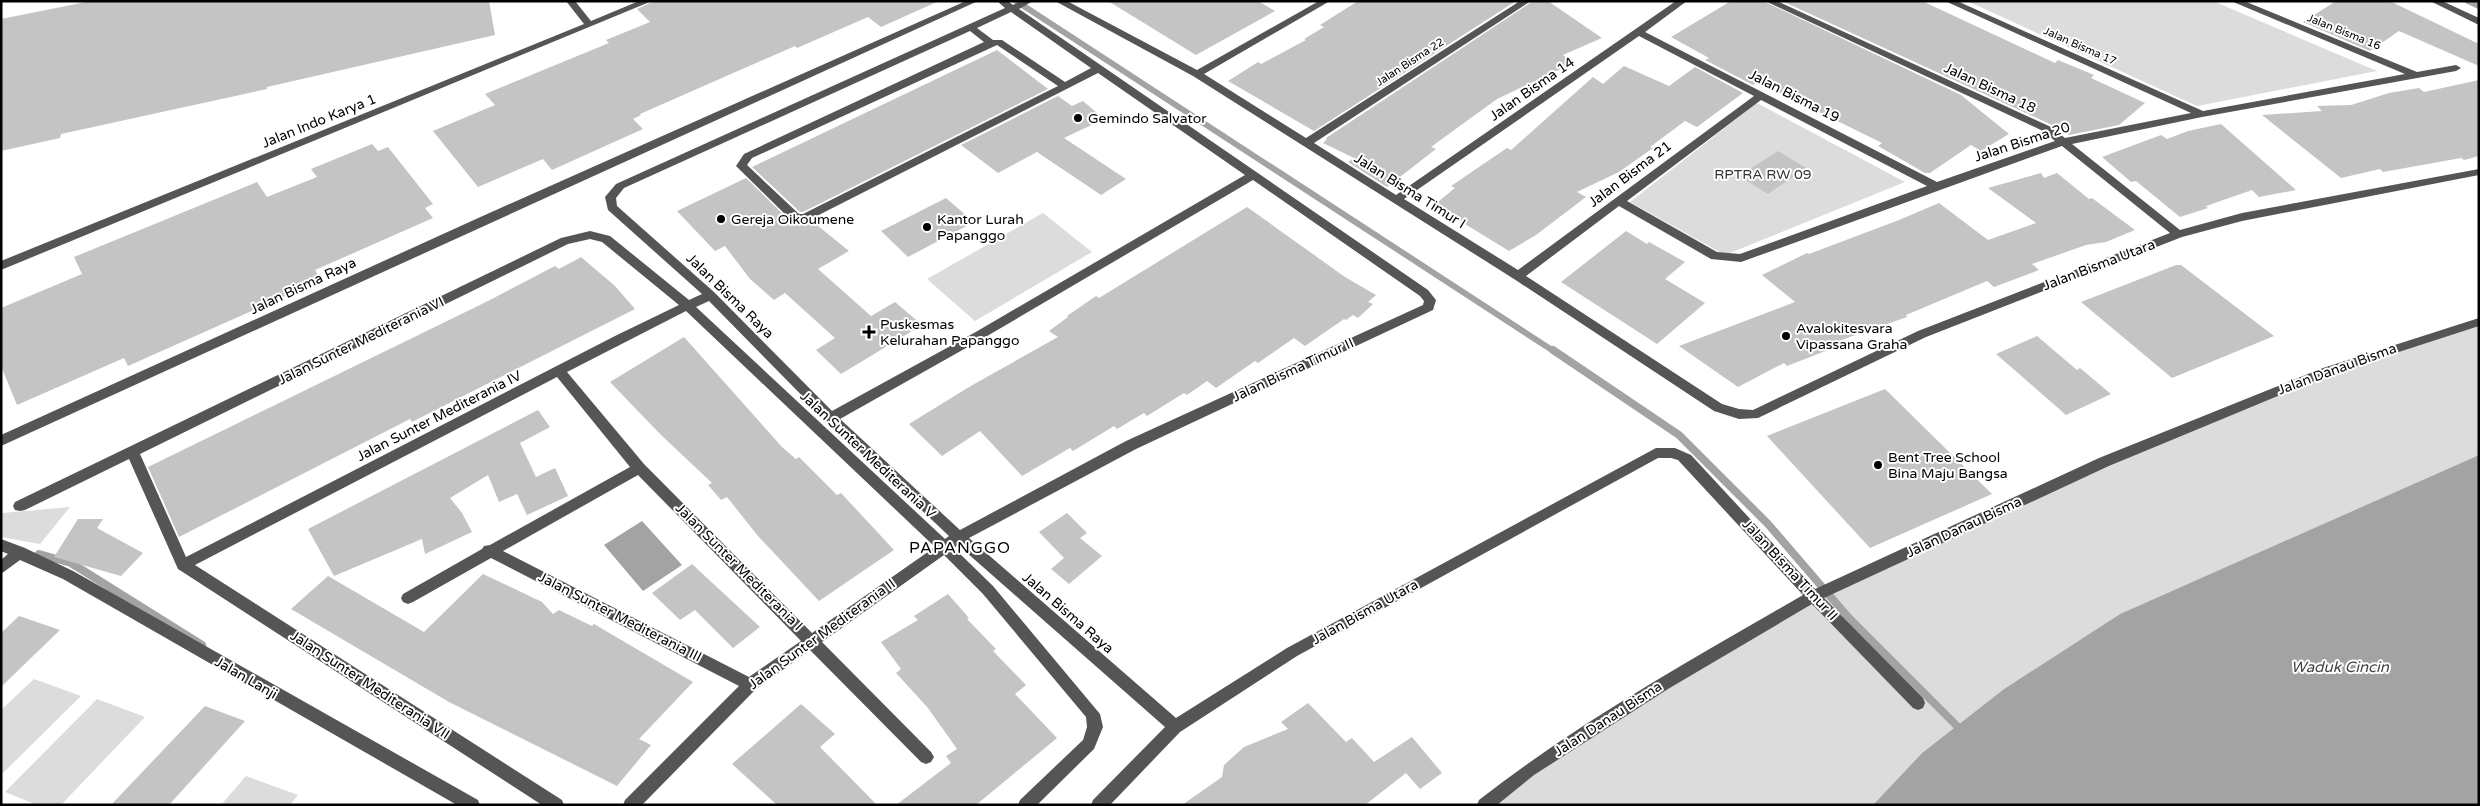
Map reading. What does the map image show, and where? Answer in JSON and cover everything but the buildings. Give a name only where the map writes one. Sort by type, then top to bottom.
[{"type":"street","points":[[570,1],[590,25]]},
{"type":"street","name":"Jalan Indo Karya 1","points":[[1,266],[648,1]]},
{"type":"street","name":"Jalan Bisma Raya","points":[[1,441],[480,222],[974,1]]},
{"type":"street","name":"Jalan Bisma Timur II","points":[[959,538],[1131,444],[1429,307],[1430,300],[1424,293],[1099,68],[1021,5],[1001,1]]},
{"type":"street","name":"Jalan Bisma Timur I","points":[[1059,1],[1197,74],[1518,276],[1718,408],[1739,414]]},
{"type":"street","points":[[1197,74],[1326,1]]},
{"type":"street","name":"Jalan Bisma 22","points":[[1306,143],[1527,1]]},
{"type":"street","name":"Jalan Bisma 18","points":[[1769,1],[2047,129],[2178,234]]},
{"type":"street","name":"Jalan Bisma 17","points":[[1949,1],[2202,114]]},
{"type":"street","name":"Jalan Bisma 16","points":[[2235,1],[2415,75]]},
{"type":"street","points":[[2434,1],[2479,22]]},
{"type":"street","name":"Jalan Bisma 14","points":[[1396,200],[1680,2]]},
{"type":"street","name":"Jalan Bisma Raya","points":[[1021,5],[970,26],[620,186],[610,196],[612,207],[710,295],[831,418],[959,538],[1175,727]]},
{"type":"street","points":[[970,26],[991,43]]},
{"type":"street","name":"Jalan Bisma 19","points":[[1638,32],[1936,186]]},
{"type":"street","points":[[1065,86],[1003,43],[991,43],[748,156],[741,166],[796,218],[804,218],[1065,86],[1099,68]]},
{"type":"street","name":"Jalan Bisma 20","points":[[1619,201],[1715,256],[1741,258],[1936,186],[2064,142],[2202,114],[2456,68]]},
{"type":"street","name":"Jalan Bisma 21","points":[[1518,276],[1760,95]]},
{"type":"street","name":"Jalan Bisma Utara","points":[[1739,414],[1754,415],[1922,334],[2178,234],[2252,215],[2479,172]]},
{"type":"street","points":[[831,418],[978,336],[1253,174]]},
{"type":"street","name":"Jalan Sunter Mediterania V","points":[[590,235],[606,239],[688,306],[902,506],[988,590],[1088,707],[1093,714],[1095,727],[1093,736],[1084,749],[1026,805]]},
{"type":"street","name":"Jalan Sunter Mediterania VI","points":[[20,506],[134,453],[565,241],[590,235]]},
{"type":"street","name":"Jalan Sunter Mediterania IV","points":[[183,566],[619,339],[710,295]]},
{"type":"street","name":"Jalan Danau Bisma","points":[[1485,805],[1529,770],[1663,684],[1817,594],[2104,462],[2327,370],[2479,322]]},
{"type":"street","name":"Jalan Sunter Mediterania I","points":[[559,371],[639,468],[926,757]]},
{"type":"street","points":[[134,453],[183,566]]},
{"type":"street","name":"Jalan Bisma Timur II","points":[[1656,454],[1677,453],[1686,459],[1817,594],[1918,703]]},
{"type":"street","name":"Jalan Bisma Utara","points":[[1099,805],[1175,727],[1292,652],[1656,454]]},
{"type":"street","points":[[408,598],[489,550],[639,468]]},
{"type":"street","name":"Jalan Sunter Mediterania II","points":[[631,805],[750,685],[811,640],[959,538]]},
{"type":"street","name":"Jalan Lanji","points":[[1,545],[68,575],[258,686],[472,805]]},
{"type":"street","name":"Jalan Sunter Mediterania III","points":[[489,550],[750,685]]},
{"type":"street","points":[[1,568],[20,552]]},
{"type":"street","name":"Jalan Sunter Mediterania VII","points":[[183,566],[556,805]]},
{"type":"green space","points":[[1967,1],[2213,1],[2377,71],[2197,106]]},
{"type":"green space","name":"RPTRA RW 09","points":[[1757,103],[1905,182],[1725,255],[1630,202]]},
{"type":"green space","points":[[1043,213],[1092,252],[975,321],[927,279]]},
{"type":"green space","points":[[2479,322],[2479,455],[2120,614],[2004,689],[1922,753],[1873,805],[1485,805],[1813,596],[2327,371]]},
{"type":"green space","points":[[70,507],[40,544],[1,537],[2,513]]},
{"type":"green space","points":[[34,679],[81,696],[1,775],[1,710]]},
{"type":"green space","points":[[97,699],[145,717],[61,805],[37,805],[5,792]]},
{"type":"green space","points":[[246,776],[298,795],[290,805],[221,805]]},
{"type":"water","name":"Waduk Cincin","points":[[2479,455],[2479,805],[1873,805],[1922,753],[2004,689],[2120,614]]},
{"type":"water","points":[[642,521],[682,565],[643,591],[604,545]]},
{"type":"waterway","points":[[1016,1],[1555,352]]},
{"type":"waterway","points":[[2468,1],[2479,6]]},
{"type":"waterway","points":[[1553,350],[1679,435],[1768,524],[1848,617],[1957,726]]},
{"type":"waterway","points":[[39,554],[71,563],[202,645]]},
{"type":"place","name":"Gemindo Salvator","points":[[1078,118]]},
{"type":"place","name":"Gereja Oikoumene","points":[[721,219]]},
{"type":"place","name":"Kantor Lurah Papanggo","points":[[927,227]]},
{"type":"place","name":"Puskesmas Kelurahan Papanggo","points":[[869,332]]},
{"type":"place","name":"Avalokitesvara Vipassana Graha","points":[[1786,336]]},
{"type":"place","name":"Bent Tree School Bina Maju Bangsa","points":[[1878,465]]},
{"type":"district","name":"PAPANGGO","points":[[960,548]]}]
